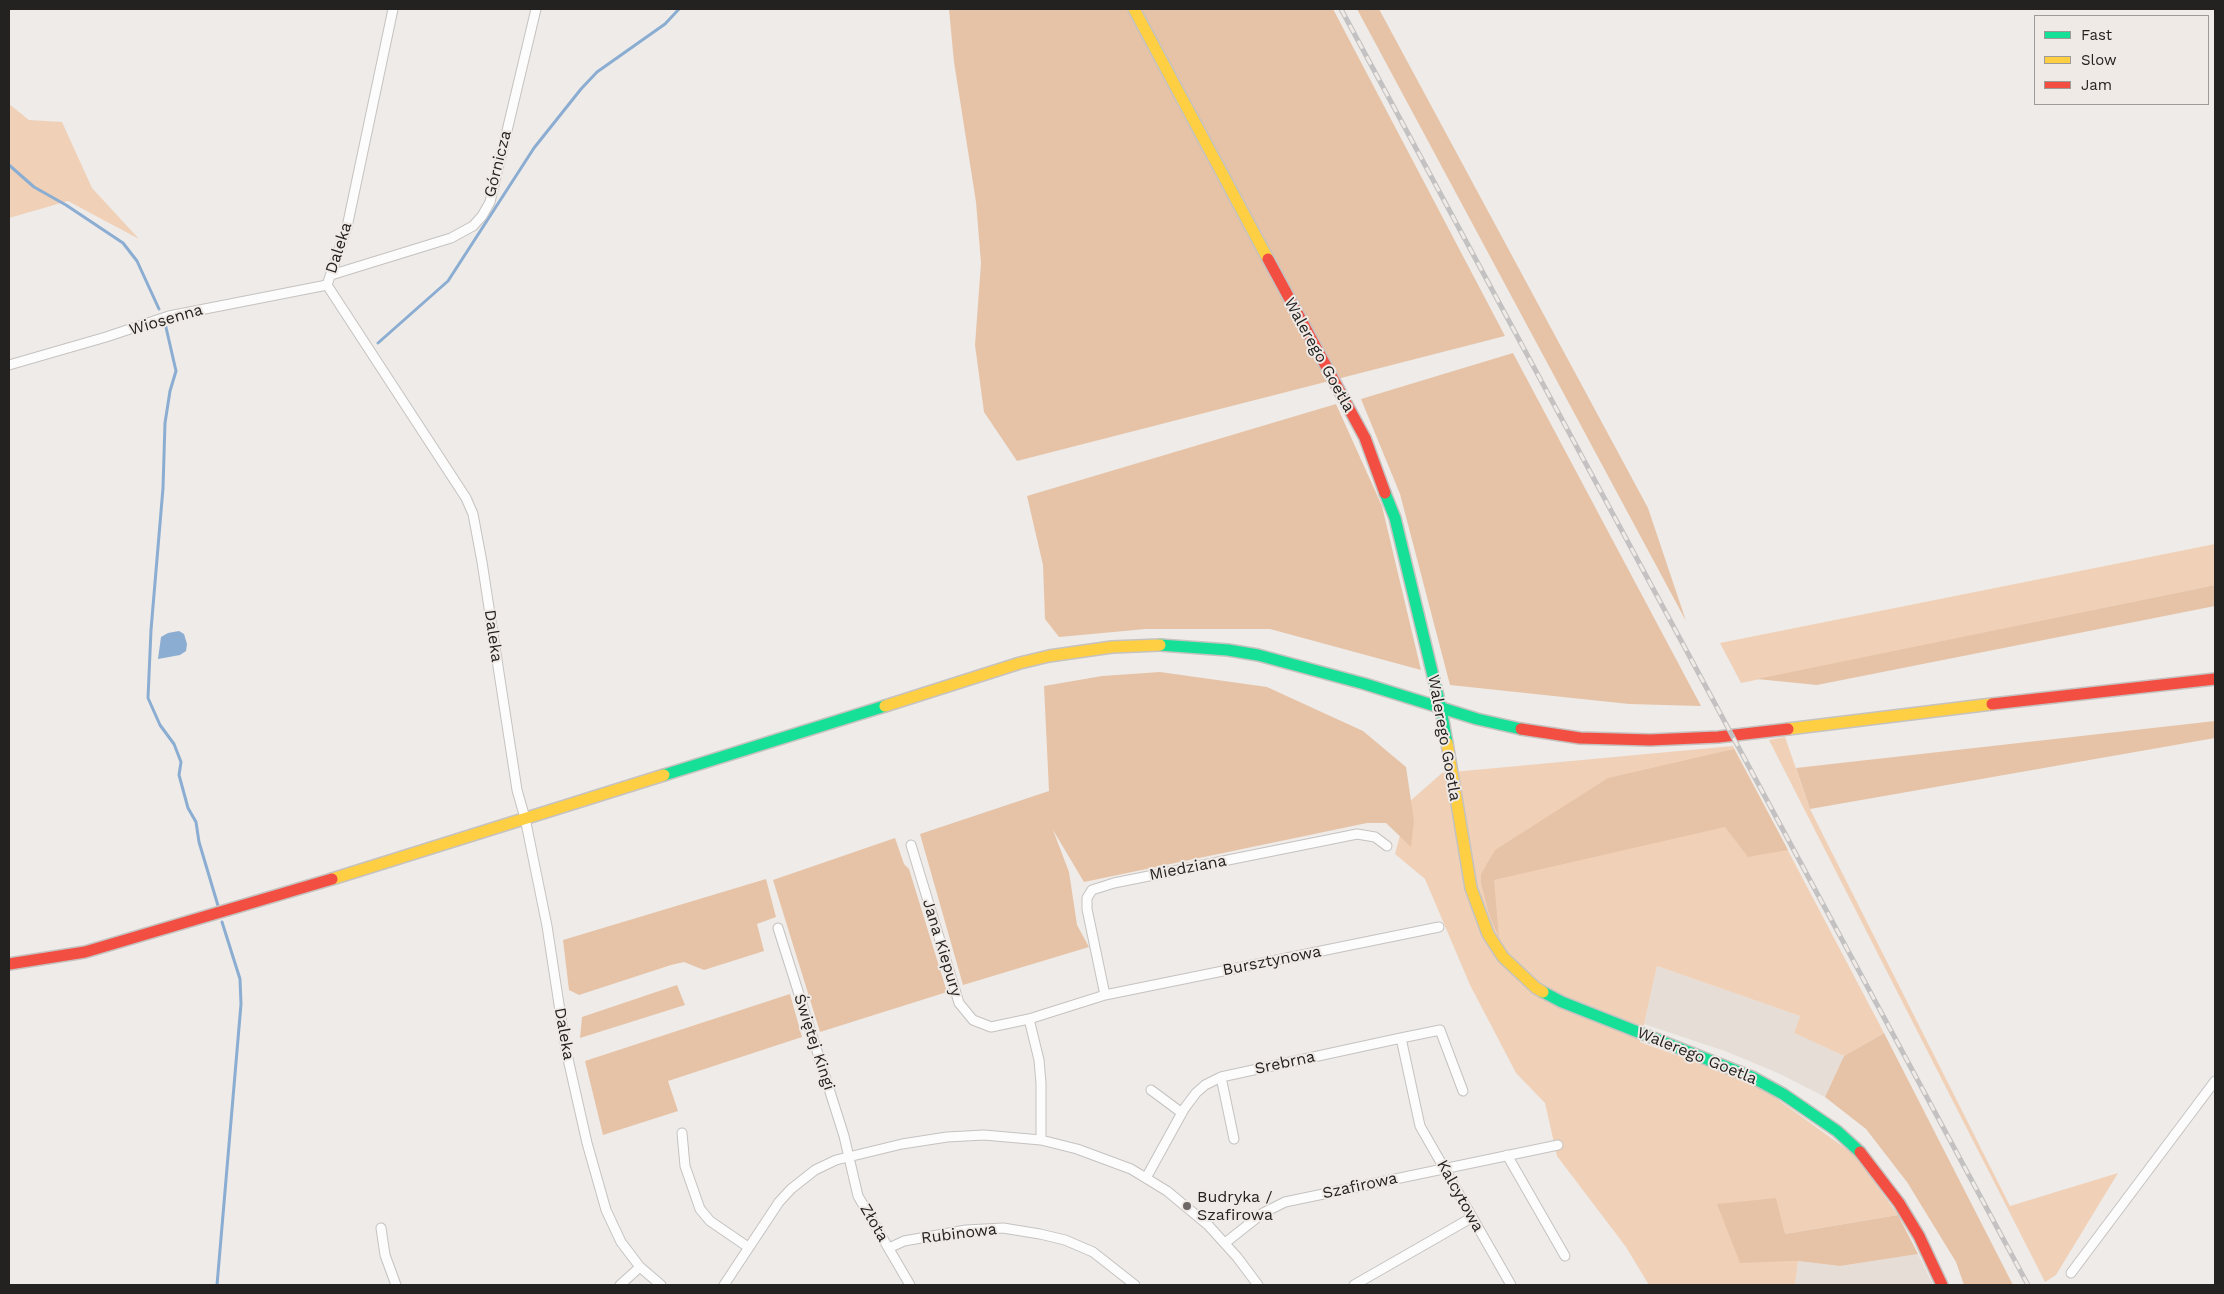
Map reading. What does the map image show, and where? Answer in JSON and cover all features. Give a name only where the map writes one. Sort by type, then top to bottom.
[{"type":"main road","name":"Walerego Goetla","points":[[1134,9],[1365,438],[1395,518],[1441,709],[1471,888],[1488,934],[1503,956],[1536,988],[1562,1002],[1752,1077],[1783,1094],[1830,1127],[1858,1149],[1877,1172],[1920,1236],[1942,1285]]},
{"type":"main road","points":[[9,964],[85,952],[298,890],[1020,663],[1049,656],[1112,647],[1161,645],[1228,650],[1258,655],[1365,684],[1441,709],[1509,727],[1580,738],[1650,740],[1718,737],[2186,680],[2215,674]]},
{"type":"main road","points":[[2186,680],[2215,679]]},
{"type":"street","name":"Daleka","points":[[393,9],[347,227],[327,284],[466,498],[473,514],[517,790],[525,818],[547,926],[568,1059],[587,1143],[614,1228],[629,1254],[640,1267],[661,1285]]},
{"type":"street","name":"Górnicza","points":[[331,275],[451,238],[473,226],[482,216],[490,202],[536,9]]},
{"type":"street","name":"Wiosenna","points":[[9,365],[106,338],[169,316],[327,284]]},
{"type":"street","name":"Miedziana","points":[[1105,995],[1087,909],[1087,898],[1092,890],[1114,883],[1357,834],[1375,837],[1387,846]]},
{"type":"street","name":"Jana Kiepury","points":[[910,845],[959,1003],[974,1020],[991,1027],[1029,1019],[1105,995]]},
{"type":"street","name":"Bursztynowa","points":[[1105,995],[1439,927]]},
{"type":"street","name":"Świętej Kingi","points":[[778,928],[844,1136],[848,1157]]},
{"type":"street","points":[[1029,1019],[1040,1067],[1041,1140]]},
{"type":"street","name":"Srebrna","points":[[1146,1178],[1182,1112],[1196,1093],[1205,1085],[1221,1077],[1440,1030],[1464,1091]]},
{"type":"street","name":"Kalcytowa","points":[[1401,1038],[1423,1132],[1511,1285]]},
{"type":"street","points":[[1221,1077],[1234,1140]]},
{"type":"street","points":[[2071,1273],[2215,1081]]},
{"type":"street","points":[[1151,1090],[1182,1112]]},
{"type":"street","points":[[682,1133],[685,1166],[700,1209],[710,1221],[748,1247]]},
{"type":"street","points":[[724,1285],[780,1202],[791,1189],[815,1170],[848,1157],[902,1144],[947,1136],[984,1135],[1041,1140],[1103,1157],[1146,1178],[1187,1206],[1225,1243],[1258,1285]]},
{"type":"street","name":"Szafirowa","points":[[1225,1243],[1262,1213],[1285,1202],[1558,1145]]},
{"type":"street","points":[[1507,1155],[1565,1256]]},
{"type":"street","name":"Złota","points":[[848,1157],[858,1196],[910,1285]]},
{"type":"street","points":[[1354,1285],[1471,1218]]},
{"type":"street","points":[[381,1228],[385,1255],[396,1285]]},
{"type":"street","name":"Rubinowa","points":[[889,1248],[904,1241],[966,1230],[1002,1228],[1065,1240],[1093,1252],[1135,1285]]},
{"type":"street","points":[[620,1285],[640,1267]]},
{"type":"shaded area","points":[[949,9],[1333,9],[1505,336],[1017,461],[984,412],[975,345],[981,263],[976,202],[954,62]]},
{"type":"shaded area","points":[[1357,9],[1379,9],[1648,508],[1686,621]]},
{"type":"shaded area","points":[[9,104],[29,120],[62,122],[92,188],[139,239],[68,201],[9,218]]},
{"type":"shaded area","points":[[1513,353],[1701,706],[1629,704],[1450,685],[1400,494],[1361,399]]},
{"type":"shaded area","points":[[1336,404],[1382,506],[1421,670],[1270,629],[1146,629],[1059,637],[1045,619],[1043,565],[1027,496]]},
{"type":"shaded area","points":[[2215,544],[2215,585],[1741,683],[1720,643]]},
{"type":"shaded area","points":[[2215,585],[2215,606],[1817,685],[1757,679]]},
{"type":"shaded area","points":[[1160,672],[1267,687],[1363,731],[1406,767],[1414,821],[1411,847],[1386,823],[1367,823],[1084,882],[1053,830],[1069,872],[1077,925],[1089,947],[963,985],[920,834],[1049,791],[1044,686],[1102,676]]},
{"type":"shaded area","points":[[2215,721],[2215,738],[1810,809],[1796,768]]},
{"type":"shaded area","points":[[1785,737],[1810,809],[2010,1206],[2118,1173],[2056,1275],[2045,1282],[1769,740]]},
{"type":"shaded area","points":[[1733,746],[1884,1033],[1844,1056],[1794,1033],[1800,1016],[1657,966],[1640,1042],[1758,1085],[1856,1156],[1898,1215],[1785,1234],[1718,1204],[1740,1262],[1798,1261],[1795,1285],[1649,1285],[1626,1247],[1557,1156],[1545,1103],[1516,1073],[1470,985],[1425,879],[1395,854],[1409,802],[1442,773]]},
{"type":"shaded area","points":[[1734,749],[1788,850],[1748,857],[1725,827],[1494,880],[1499,938],[1489,914],[1481,883],[1481,874],[1495,850],[1608,778]]},
{"type":"shaded area","points":[[895,838],[904,864],[909,869],[947,992],[820,1032],[773,880]]},
{"type":"shaded area","points":[[766,879],[776,917],[757,924],[764,951],[704,970],[684,962],[671,965],[579,995],[569,990],[563,940]]},
{"type":"shaded area","points":[[1657,966],[1800,1016],[1794,1033],[1844,1056],[1825,1097],[1778,1073],[1725,1051],[1644,1024]]},
{"type":"shaded area","points":[[677,985],[685,1005],[580,1038],[582,1017]]},
{"type":"shaded area","points":[[790,994],[802,1037],[668,1081],[678,1111],[603,1135],[585,1061]]},
{"type":"shaded area","points":[[1884,1033],[2013,1285],[1964,1285],[1956,1262],[1907,1182],[1866,1129],[1825,1097],[1844,1056]]},
{"type":"shaded area","points":[[1776,1198],[1785,1234],[1898,1215],[1918,1254],[1840,1266],[1798,1261],[1740,1263],[1717,1204]]},
{"type":"shaded area","points":[[1918,1254],[1933,1285],[1795,1285],[1798,1261],[1840,1266]]},
{"type":"water","points":[[179,631],[184,634],[187,644],[186,651],[180,655],[158,659],[161,637],[168,633]]},
{"type":"waterway","points":[[378,343],[448,281],[534,148],[581,89],[597,72],[665,24],[679,9]]},
{"type":"waterway","points":[[9,165],[34,187],[66,205],[123,243],[137,261],[159,309]]},
{"type":"waterway","points":[[165,323],[176,371],[170,391],[165,423],[163,488],[151,630],[148,698],[160,725],[174,744],[181,762],[179,775],[188,808],[196,822],[199,842],[219,909]]},
{"type":"waterway","points":[[217,1285],[241,1004],[240,979],[222,922]]},
{"type":"railway","points":[[1341,9],[2028,1285]]},
{"type":"traffic: fast","points":[[1385,493],[1395,518],[1441,709],[1447,743]]},
{"type":"traffic: fast","points":[[1160,645],[1228,650],[1258,655],[1365,684],[1477,719],[1521,729]]},
{"type":"traffic: fast","points":[[664,775],[885,706]]},
{"type":"traffic: fast","points":[[1543,992],[1562,1002],[1752,1077],[1783,1094],[1837,1131],[1860,1152]]},
{"type":"traffic: slow","points":[[1134,9],[1268,259]]},
{"type":"traffic: slow","points":[[885,706],[1020,663],[1049,656],[1112,647],[1160,645]]},
{"type":"traffic: slow","points":[[1788,729],[1992,704]]},
{"type":"traffic: slow","points":[[1447,743],[1471,888],[1488,934],[1503,957],[1536,988],[1543,992]]},
{"type":"traffic: slow","points":[[332,879],[664,775]]},
{"type":"traffic: jam","points":[[1268,259],[1365,438],[1385,493]]},
{"type":"traffic: jam","points":[[1992,704],[2215,679]]},
{"type":"traffic: jam","points":[[1521,729],[1580,738],[1650,740],[1718,737],[1788,729]]},
{"type":"traffic: jam","points":[[9,964],[85,952],[332,879]]},
{"type":"traffic: jam","points":[[1860,1152],[1899,1203],[1919,1236],[1942,1285]]},
{"type":"place","name":"Budryka / Szafirowa","points":[[1187,1206]]}]
